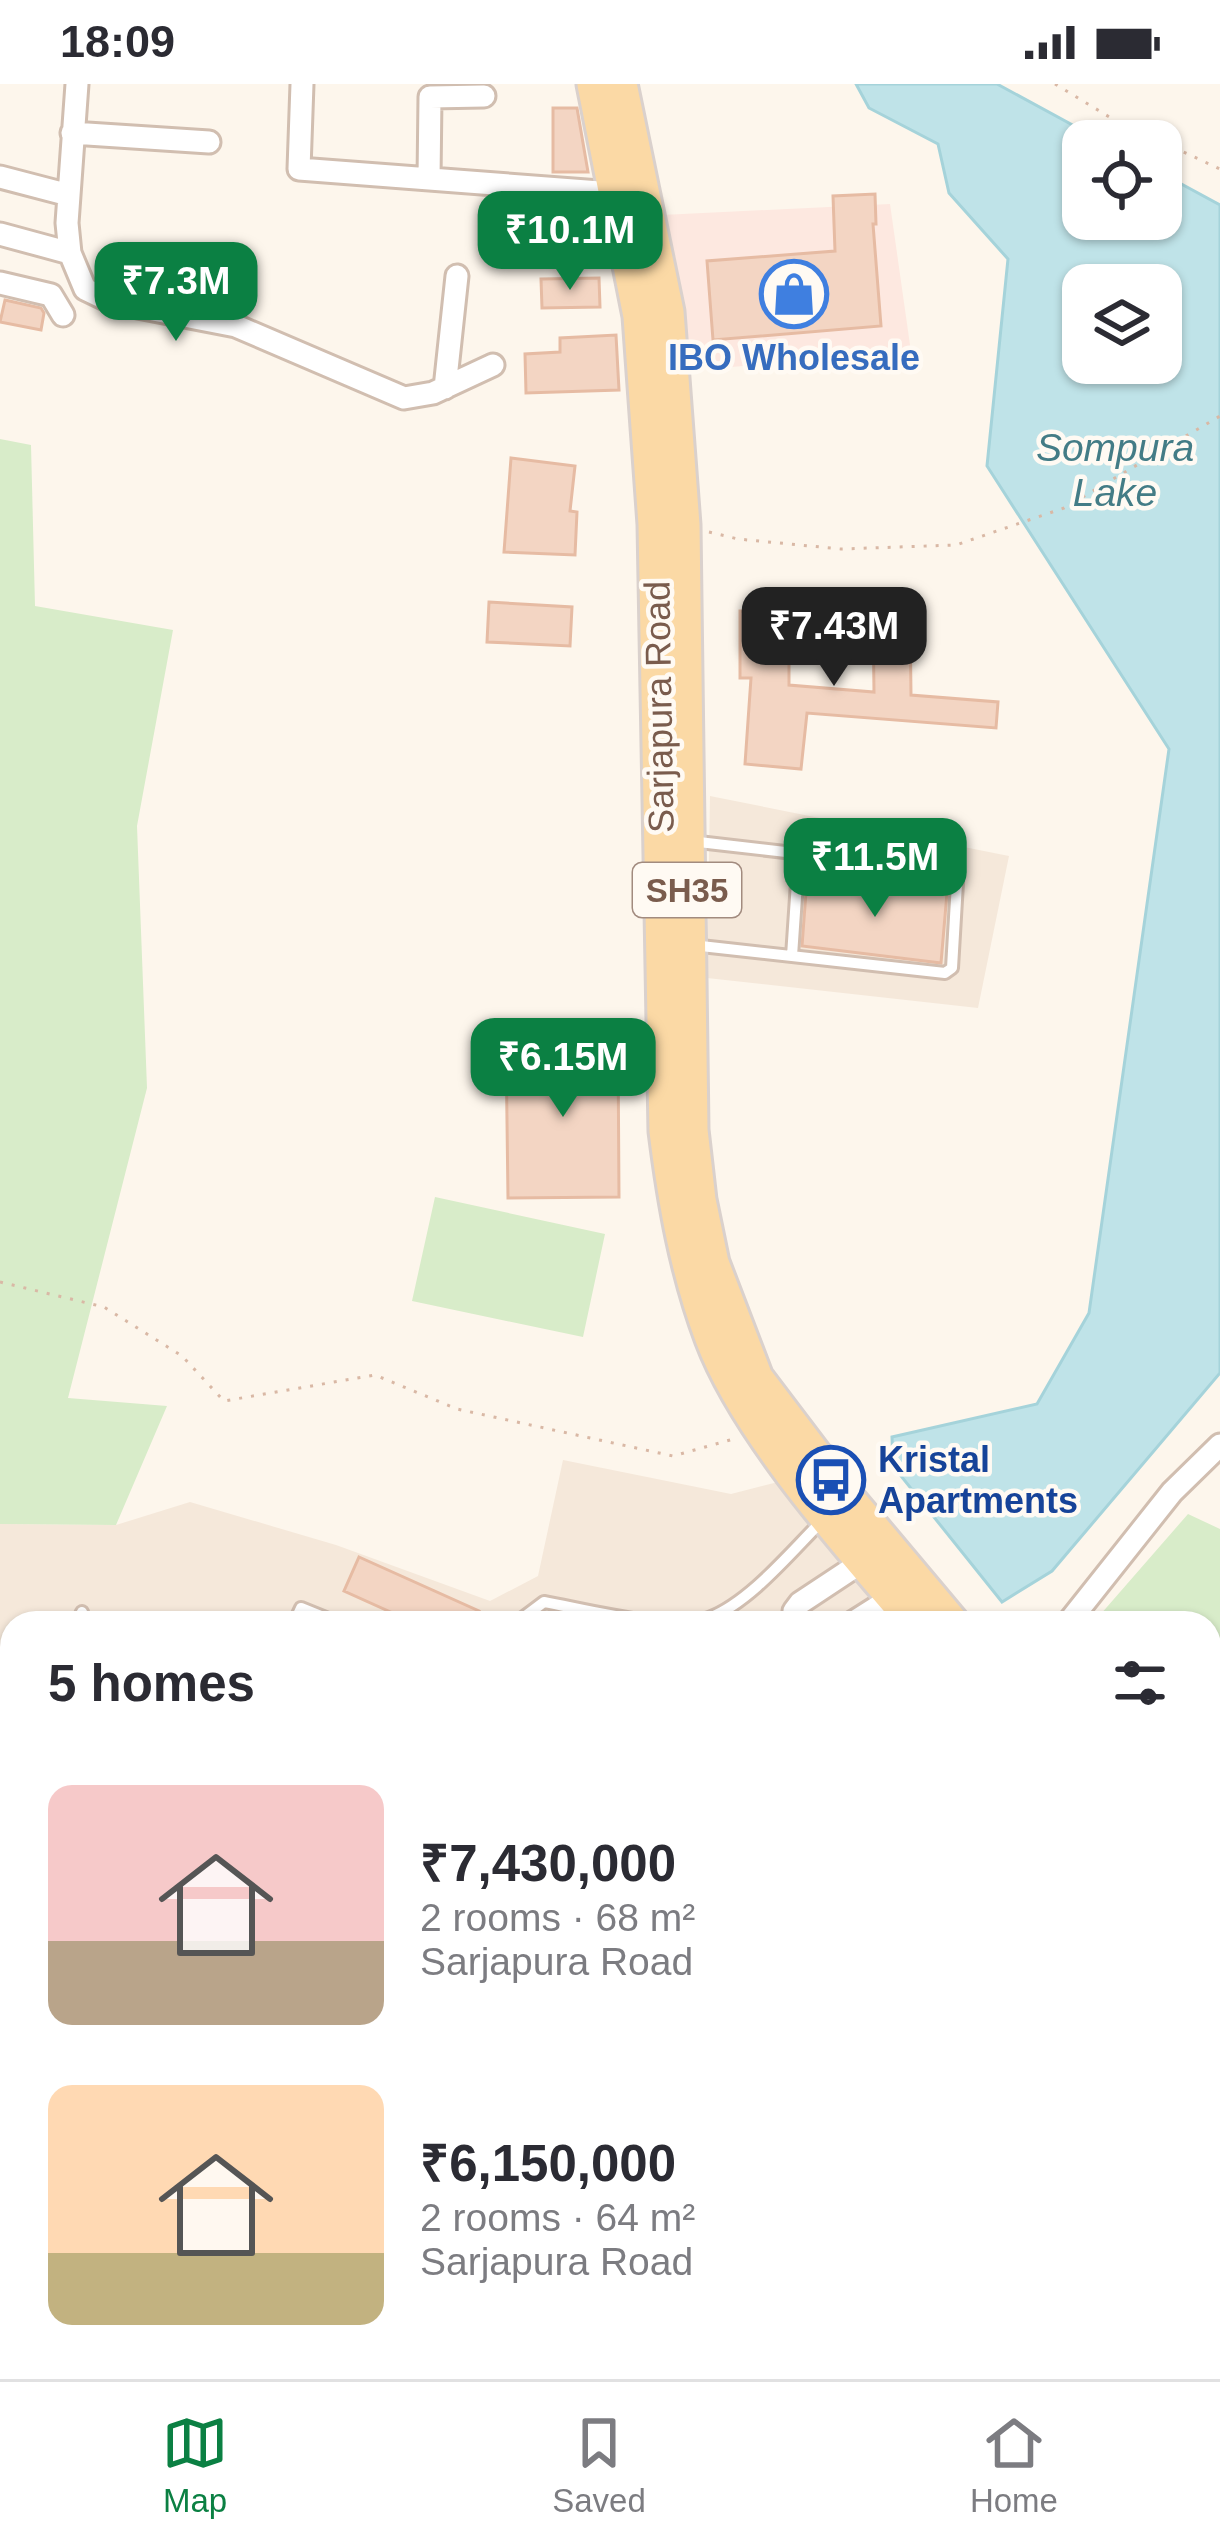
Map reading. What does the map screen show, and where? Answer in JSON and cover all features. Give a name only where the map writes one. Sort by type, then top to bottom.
[{"type":"main road","name":"Sarjapura Road","points":[[594,84],[667,312],[682,525],[666,1131],[688,1263],[713,1342],[762,1431],[940,1611]]},
{"type":"main road","name":"Sarjapura Road","points":[[620,84],[673,765],[687,841],[691,1130],[699,1200],[712,1263],[756,1378],[837,1506],[865,1560],[905,1611]]},
{"type":"street","points":[[76,84],[70,254],[85,290],[112,302],[236,326],[404,398],[445,388],[493,365]]},
{"type":"street","points":[[302,84],[299,170],[632,194]]},
{"type":"street","points":[[429,179],[430,97],[484,96]]},
{"type":"street","points":[[72,133],[209,142]]},
{"type":"street","points":[[0,177],[69,195]]},
{"type":"street","points":[[0,234],[70,254]]},
{"type":"street","points":[[445,388],[457,276]]},
{"type":"street","points":[[0,283],[51,295],[63,314]]},
{"type":"street","points":[[1078,1611],[1172,1492],[1220,1445]]},
{"type":"street","points":[[794,1611],[865,1560]]},
{"type":"street","points":[[871,1611],[893,1597]]},
{"type":"lane","points":[[687,841],[949,871],[957,883],[952,968],[945,974],[688,944]]},
{"type":"lane","points":[[792,956],[800,854]]},
{"type":"lane","points":[[719,1611],[762,1582],[837,1506]]},
{"type":"lane","points":[[532,1611],[544,1602],[595,1611]]},
{"type":"path","points":[[1055,84],[1114,120]]},
{"type":"path","points":[[1182,151],[1220,169]]},
{"type":"path","points":[[682,525],[738,539],[842,549],[956,545],[1064,508],[1220,416]]},
{"type":"path","points":[[0,1282],[104,1307],[182,1356],[224,1400],[374,1375],[457,1409],[673,1456],[762,1431]]},
{"type":"shaded area","points":[[890,204],[911,352],[683,371],[662,215]]},
{"type":"shaded area","points":[[710,796],[1009,856],[978,1008],[707,978]]},
{"type":"shaded area","points":[[563,1460],[731,1494],[778,1482],[841,1556],[878,1611],[0,1611],[0,1524],[116,1525],[190,1502],[336,1545],[490,1601],[538,1576]]},
{"type":"green space","points":[[0,439],[31,445],[35,606],[173,630],[137,826],[147,1088],[68,1398],[167,1406],[116,1525],[0,1524]]},
{"type":"green space","points":[[435,1197],[605,1234],[583,1337],[412,1301]]},
{"type":"green space","points":[[1188,1514],[1220,1529],[1220,1611],[1103,1611]]},
{"type":"water","name":"Sompura Lake","points":[[856,84],[997,84],[1063,120],[1062,240],[1182,240],[1182,184],[1220,205],[1220,1373],[1052,1571],[1002,1602],[893,1466],[892,1437],[1037,1404],[1089,1313],[1169,749],[987,466],[1008,259],[949,193],[938,144],[869,108]]},
{"type":"building","points":[[553,108],[577,108],[588,172],[553,172]]},
{"type":"building","name":"IBO Wholesale","points":[[875,194],[881,326],[713,340],[707,261],[835,251],[833,196]]},
{"type":"building","points":[[599,278],[600,307],[542,308],[541,279]]},
{"type":"building","points":[[5,300],[41,308],[41,330],[0,322]]},
{"type":"building","points":[[616,335],[619,390],[526,393],[525,354],[560,352],[560,338]]},
{"type":"building","points":[[511,458],[575,466],[570,511],[577,512],[575,555],[504,552]]},
{"type":"building","points":[[489,602],[572,607],[570,646],[487,642]]},
{"type":"building","points":[[740,611],[789,612],[789,685],[874,692],[873,612],[910,611],[911,695],[998,702],[996,728],[807,713],[801,769],[745,764],[751,678],[740,678]]},
{"type":"building","points":[[807,879],[947,893],[941,963],[802,946]]},
{"type":"building","points":[[618,1043],[619,1197],[508,1198],[506,1044]]},
{"type":"building","points":[[359,1557],[479,1611],[388,1611],[344,1591]]},
{"type":"place","name":"IBO Wholesale","points":[[794,294]]},
{"type":"place","name":"Kristal Apartments","points":[[831,1480]]}]
